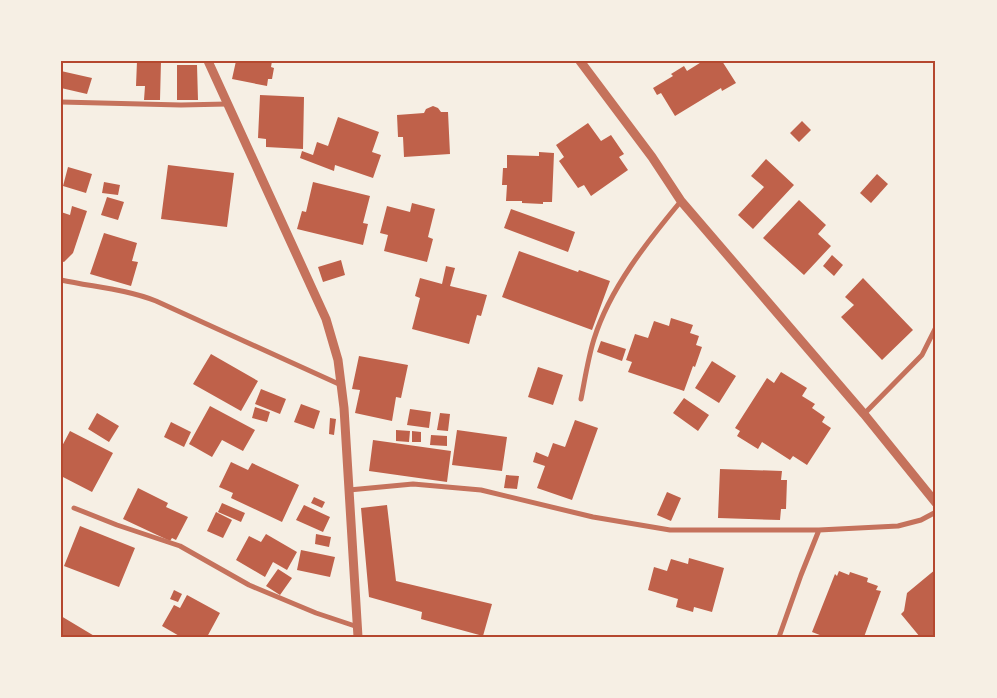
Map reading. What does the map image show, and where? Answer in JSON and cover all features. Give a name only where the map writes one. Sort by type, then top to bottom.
[{"type":"street","points":[[208,61],[326,319],[338,360],[349,490],[358,637]]},
{"type":"street","points":[[580,61],[652,157],[681,201],[864,414],[936,503]]},
{"type":"street","points":[[61,102],[181,105],[227,104]]},
{"type":"street","points":[[581,399],[594,339],[614,292],[641,252],[681,201]]},
{"type":"street","points":[[61,280],[125,291],[156,300],[341,385]]},
{"type":"street","points":[[864,414],[922,355],[936,327]]},
{"type":"street","points":[[349,490],[413,484],[481,490],[593,517],[670,530],[819,530],[898,526],[921,520],[936,512]]},
{"type":"street","points":[[74,508],[117,526],[180,546],[249,585],[316,613],[358,627]]},
{"type":"street","points":[[779,637],[819,530]]},
{"type":"building","points":[[137,61],[161,61],[160,100],[144,100],[145,86],[136,86]]},
{"type":"building","points":[[236,61],[272,61],[271,67],[274,68],[272,79],[268,79],[267,86],[232,79]]},
{"type":"building","points":[[703,61],[722,61],[736,83],[722,91],[721,88],[675,116],[661,93],[657,95],[653,88],[673,76],[671,74],[684,66],[687,71]]},
{"type":"building","points":[[177,65],[197,65],[198,100],[177,100]]},
{"type":"building","points":[[61,71],[92,78],[87,94],[61,88]]},
{"type":"building","points":[[260,95],[304,97],[303,149],[266,147],[266,139],[258,138]]},
{"type":"building","points":[[433,106],[441,112],[448,112],[450,154],[404,157],[403,137],[398,137],[397,115],[424,113],[426,109]]},
{"type":"building","points":[[338,117],[379,132],[372,152],[381,155],[373,178],[335,165],[334,171],[300,158],[302,151],[313,155],[317,142],[328,146]]},
{"type":"building","points":[[802,121],[811,130],[799,142],[790,133]]},
{"type":"building","points":[[588,123],[601,141],[611,135],[624,154],[619,157],[628,170],[591,196],[584,185],[578,188],[559,161],[564,157],[556,145]]},
{"type":"building","points":[[539,152],[554,153],[552,202],[543,202],[543,204],[506,201],[507,185],[502,185],[503,168],[507,168],[507,155],[539,156]]},
{"type":"building","points":[[766,159],[794,185],[753,229],[738,215],[764,187],[751,176]]},
{"type":"building","points":[[168,165],[234,173],[227,227],[161,219]]},
{"type":"building","points":[[68,167],[92,174],[86,193],[63,186]]},
{"type":"building","points":[[877,174],[888,184],[871,203],[860,193]]},
{"type":"building","points":[[104,182],[120,185],[118,195],[102,193]]},
{"type":"building","points":[[313,182],[370,196],[363,223],[368,224],[363,245],[297,229],[302,211],[306,212]]},
{"type":"building","points":[[107,197],[124,202],[118,220],[101,215]]},
{"type":"building","points":[[799,200],[826,225],[818,234],[831,246],[804,275],[763,238]]},
{"type":"building","points":[[412,203],[435,209],[428,237],[433,239],[427,262],[384,251],[388,235],[380,233],[387,206],[410,212]]},
{"type":"building","points":[[72,206],[87,211],[73,253],[64,262],[61,261],[61,212],[70,215]]},
{"type":"building","points":[[511,209],[575,232],[568,252],[504,228]]},
{"type":"building","points":[[104,233],[137,243],[132,261],[138,262],[131,286],[90,274]]},
{"type":"building","points":[[519,251],[610,281],[592,330],[502,297]]},
{"type":"building","points":[[832,255],[843,265],[834,276],[823,266]]},
{"type":"building","points":[[341,260],[345,275],[323,282],[318,267]]},
{"type":"building","points":[[446,266],[455,268],[450,286],[487,295],[481,316],[477,315],[469,344],[412,329],[420,298],[415,296],[420,278],[442,284]]},
{"type":"building","points":[[863,278],[913,330],[882,360],[841,317],[854,305],[845,297]]},
{"type":"building","points":[[671,318],[693,325],[690,333],[699,336],[696,345],[702,347],[684,391],[628,372],[632,362],[626,360],[635,334],[648,338],[654,321],[669,326]]},
{"type":"building","points":[[601,341],[626,349],[622,361],[597,352]]},
{"type":"building","points":[[211,354],[258,381],[241,411],[193,384]]},
{"type":"building","points":[[359,356],[408,365],[401,398],[396,397],[392,421],[355,413],[360,390],[352,389]]},
{"type":"building","points":[[712,361],[736,376],[719,403],[695,388]]},
{"type":"building","points":[[538,367],[563,375],[553,405],[528,397]]},
{"type":"building","points":[[781,372],[807,388],[802,396],[815,404],[812,408],[825,417],[822,422],[831,428],[807,465],[793,456],[790,460],[762,442],[758,449],[737,436],[740,431],[735,428],[767,378],[774,383]]},
{"type":"building","points":[[261,389],[286,399],[280,414],[255,404]]},
{"type":"building","points":[[684,398],[709,415],[698,431],[673,413]]},
{"type":"building","points":[[301,404],[320,411],[314,429],[294,422]]},
{"type":"building","points":[[210,406],[255,430],[243,451],[222,440],[212,457],[189,444]]},
{"type":"building","points":[[255,407],[270,412],[267,422],[252,418]]},
{"type":"building","points":[[410,409],[431,412],[429,428],[407,425]]},
{"type":"building","points":[[97,413],[119,426],[109,442],[88,429]]},
{"type":"building","points":[[440,413],[450,414],[448,431],[437,430]]},
{"type":"building","points":[[330,418],[336,419],[334,435],[329,434]]},
{"type":"building","points":[[575,420],[598,428],[572,500],[537,488],[545,466],[533,462],[536,452],[548,457],[553,443],[565,447]]},
{"type":"building","points":[[171,422],[191,432],[184,447],[164,437]]},
{"type":"building","points":[[396,430],[410,431],[409,442],[396,441]]},
{"type":"building","points":[[457,430],[507,437],[502,471],[452,465]]},
{"type":"building","points":[[70,431],[113,453],[92,492],[61,476],[61,448]]},
{"type":"building","points":[[412,431],[421,432],[421,442],[412,442]]},
{"type":"building","points":[[431,435],[447,436],[447,446],[430,445]]},
{"type":"building","points":[[373,440],[451,451],[447,482],[369,471]]},
{"type":"building","points":[[231,462],[248,470],[252,463],[299,485],[282,522],[231,498],[233,493],[219,487]]},
{"type":"building","points":[[720,469],[782,471],[781,480],[787,480],[786,509],[781,509],[780,520],[718,518]]},
{"type":"building","points":[[506,475],[519,476],[517,489],[504,488]]},
{"type":"building","points":[[138,488],[168,503],[166,507],[188,517],[176,540],[172,538],[170,541],[123,519]]},
{"type":"building","points":[[667,492],[681,498],[671,521],[657,515]]},
{"type":"building","points":[[314,497],[325,502],[322,508],[311,503]]},
{"type":"building","points":[[222,503],[245,513],[241,522],[218,512]]},
{"type":"building","points":[[304,505],[330,517],[323,532],[296,520]]},
{"type":"building","points":[[387,505],[396,581],[492,604],[483,636],[421,619],[422,612],[369,597],[361,508]]},
{"type":"building","points":[[216,512],[232,520],[223,538],[207,531]]},
{"type":"building","points":[[80,526],[135,548],[119,587],[64,566]]},
{"type":"building","points":[[266,534],[297,552],[287,570],[273,562],[265,577],[236,560],[249,536],[261,542]]},
{"type":"building","points":[[316,534],[331,537],[329,547],[315,544]]},
{"type":"building","points":[[301,550],[335,557],[330,577],[297,570]]},
{"type":"building","points":[[689,558],[724,568],[712,612],[694,607],[693,612],[676,607],[678,599],[648,590],[654,567],[667,571],[671,559],[688,564]]},
{"type":"building","points":[[278,569],[292,578],[280,595],[266,586]]},
{"type":"building","points":[[936,569],[936,637],[920,637],[901,614],[904,611],[907,593]]},
{"type":"building","points":[[839,571],[849,575],[850,572],[868,578],[867,582],[878,586],[876,590],[881,591],[864,637],[825,637],[812,632],[835,574],[837,576]]},
{"type":"building","points":[[174,590],[182,594],[178,602],[170,599]]},
{"type":"building","points":[[187,595],[220,613],[207,637],[181,637],[162,626],[174,605],[180,608]]},
{"type":"building","points":[[61,616],[96,637],[61,637]]}]
